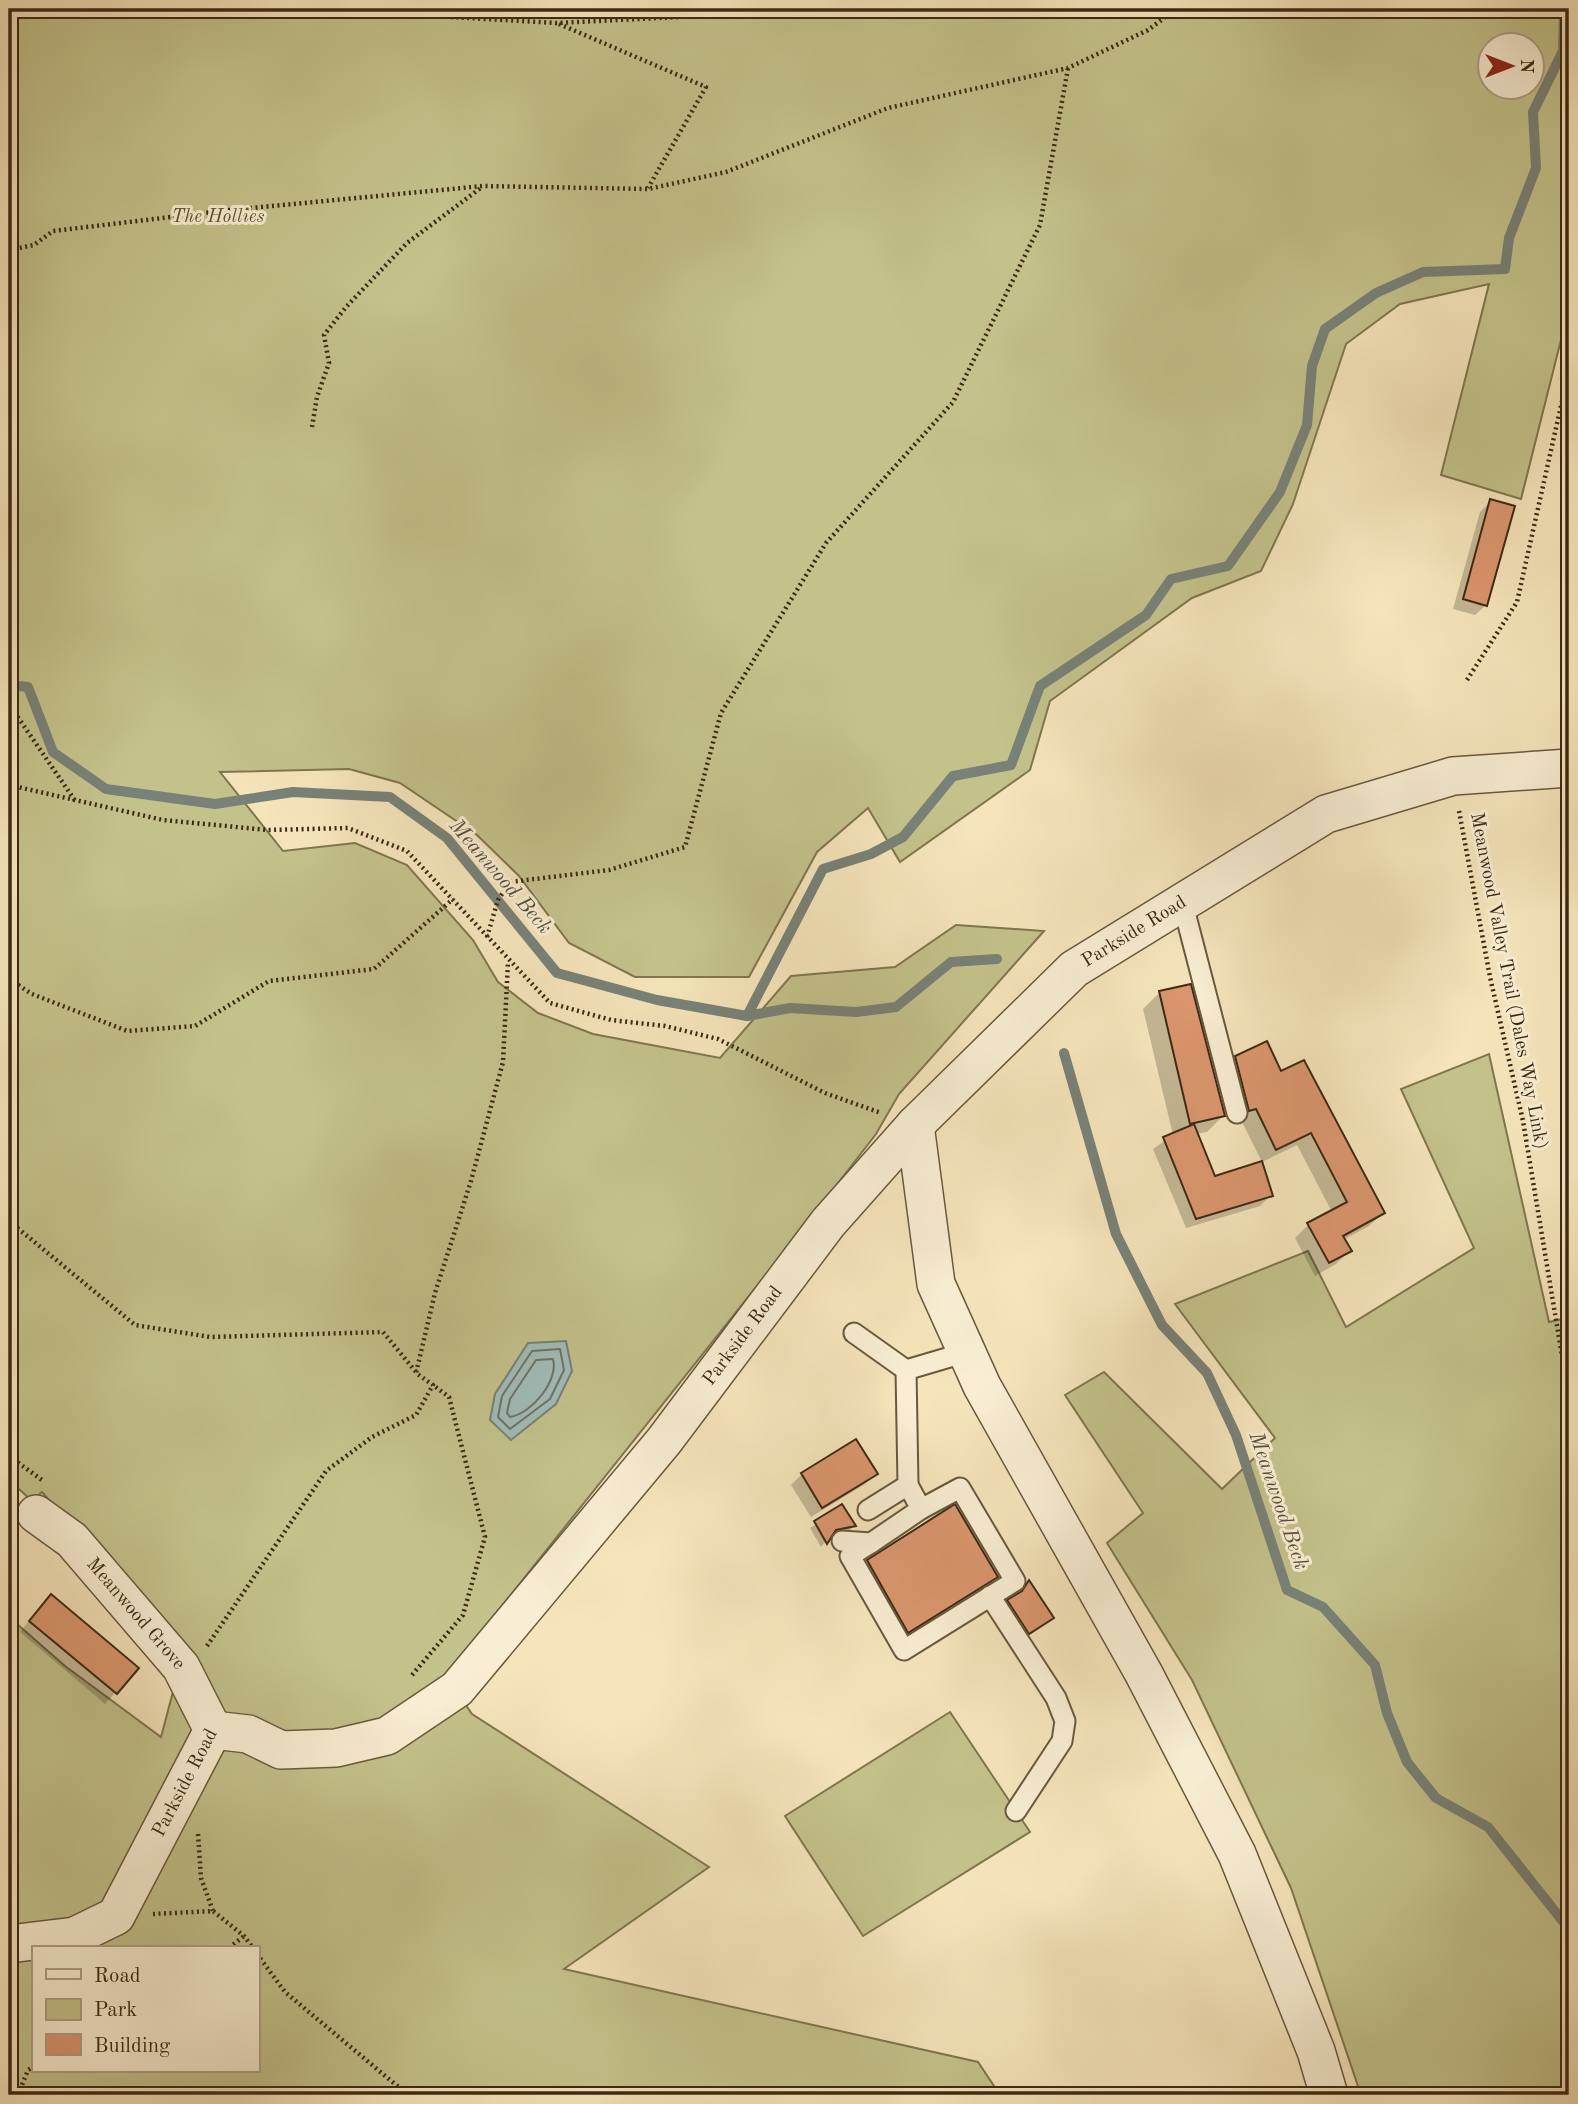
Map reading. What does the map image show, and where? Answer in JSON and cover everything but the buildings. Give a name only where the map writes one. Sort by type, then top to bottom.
[{"type":"street","name":"Parkside Road","points":[[116,1916],[213,1730],[248,1734],[281,1750],[336,1748],[387,1736],[457,1689],[664,1441],[828,1223],[915,1125],[1074,969],[1326,814],[1453,776],[1569,768]]},
{"type":"street","points":[[915,1125],[936,1284],[982,1386],[1144,1674],[1237,1854],[1316,2051],[1329,2095]]},
{"type":"street","name":"Meanwood Grove","points":[[36,1514],[72,1540],[181,1667],[213,1730]]},
{"type":"street","points":[[9,1944],[75,1936],[116,1916]]},
{"type":"lane","points":[[1182,901],[1237,1113]]},
{"type":"lane","points":[[854,1333],[906,1370]]},
{"type":"lane","points":[[906,1370],[967,1352]]},
{"type":"lane","points":[[906,1370],[908,1485],[920,1509]]},
{"type":"lane","points":[[868,1510],[908,1485]]},
{"type":"lane","points":[[960,1488],[1015,1581],[904,1650],[850,1556],[920,1509],[960,1488]]},
{"type":"lane","points":[[842,1541],[871,1543]]},
{"type":"lane","points":[[990,1596],[1056,1698],[1065,1721],[1062,1741],[1016,1811]]},
{"type":"path","points":[[308,9],[557,23],[841,9]]},
{"type":"path","points":[[9,250],[34,245],[52,231],[230,210],[482,186],[648,188],[726,172],[888,108],[1068,68],[1148,30],[1176,9]]},
{"type":"path","points":[[557,23],[706,87],[648,188]]},
{"type":"path","points":[[487,937],[498,900],[510,883],[609,870],[685,847],[720,713],[826,543],[953,402],[959,390],[1040,225],[1068,68]]},
{"type":"path","points":[[312,427],[317,397],[329,363],[324,335],[346,307],[407,243],[482,186]]},
{"type":"path","points":[[1467,680],[1517,602],[1569,370]]},
{"type":"path","points":[[9,711],[15,713],[77,802]]},
{"type":"path","name":"Meanwood Valley Trail (Dales Way Link)","points":[[1453,776],[1490,977],[1523,1121],[1569,1398]]},
{"type":"path","points":[[9,785],[163,820],[254,829],[348,828],[407,851],[550,1003],[611,1020],[665,1026],[718,1039],[825,1093],[915,1125]]},
{"type":"path","points":[[9,979],[32,995],[127,1031],[195,1026],[269,981],[374,969],[453,899]]},
{"type":"path","points":[[416,1373],[435,1293],[471,1181],[503,1062],[508,961]]},
{"type":"path","points":[[9,1222],[135,1325],[210,1337],[383,1332],[416,1373],[449,1397],[485,1537],[463,1615],[411,1676]]},
{"type":"path","points":[[204,1651],[326,1471],[372,1437],[416,1415],[433,1385]]},
{"type":"path","points":[[116,1916],[214,1911],[244,1936],[252,1946]]},
{"type":"path","points":[[232,1946],[244,1936]]},
{"type":"path","points":[[259,1957],[285,1992],[408,2095]]},
{"type":"path","points":[[18,2095],[28,2070],[32,2068]]},
{"type":"green space","name":"The Hollies","points":[[9,9],[1569,9],[1569,308],[1521,499],[1441,475],[1489,284],[1400,304],[1346,344],[1293,504],[1261,571],[1192,598],[1050,701],[1030,770],[900,862],[868,808],[817,852],[749,977],[635,977],[569,943],[519,876],[477,835],[400,783],[349,769],[220,772],[283,851],[355,843],[407,865],[473,940],[498,982],[538,1013],[593,1034],[720,1058],[791,976],[895,967],[956,925],[1044,931],[899,1094],[876,1134],[804,1227],[446,1676],[472,1714],[709,1867],[564,1969],[978,2062],[1000,2095],[9,2095],[9,1617],[65,1666],[161,1737],[183,1654],[42,1492],[32,1501],[9,1480]]},
{"type":"green space","points":[[1489,1054],[1549,1322],[1563,1319],[1569,1339],[1569,2095],[1361,2095],[1291,1888],[1192,1680],[1107,1543],[1143,1513],[1065,1395],[1104,1372],[1222,1489],[1275,1438],[1175,1304],[1308,1251],[1346,1327],[1474,1248],[1401,1089]]},
{"type":"green space","points":[[950,1712],[1030,1832],[863,1936],[785,1816]]},
{"type":"water","points":[[566,1341],[572,1371],[556,1404],[511,1440],[490,1420],[495,1394],[528,1343]]},
{"type":"waterway","points":[[747,1016],[823,869],[871,854],[903,837],[953,776],[1011,765],[1040,686],[1146,615],[1171,579],[1228,566],[1280,492],[1307,425],[1312,366],[1325,329],[1376,293],[1423,272],[1505,269],[1509,238],[1536,168],[1533,112],[1563,51],[1564,9]]},
{"type":"waterway","name":"Meanwood Beck","points":[[9,685],[28,687],[53,752],[106,789],[215,804],[293,792],[390,797],[447,838],[557,973],[657,1000],[747,1016],[790,1008],[856,1012],[896,1007],[951,962],[997,959]]},
{"type":"waterway","name":"Meanwood Beck","points":[[1064,1053],[1116,1234],[1162,1325],[1207,1373],[1236,1435],[1287,1590],[1323,1607],[1375,1665],[1387,1713],[1407,1762],[1436,1798],[1488,1827],[1569,1929]]}]
